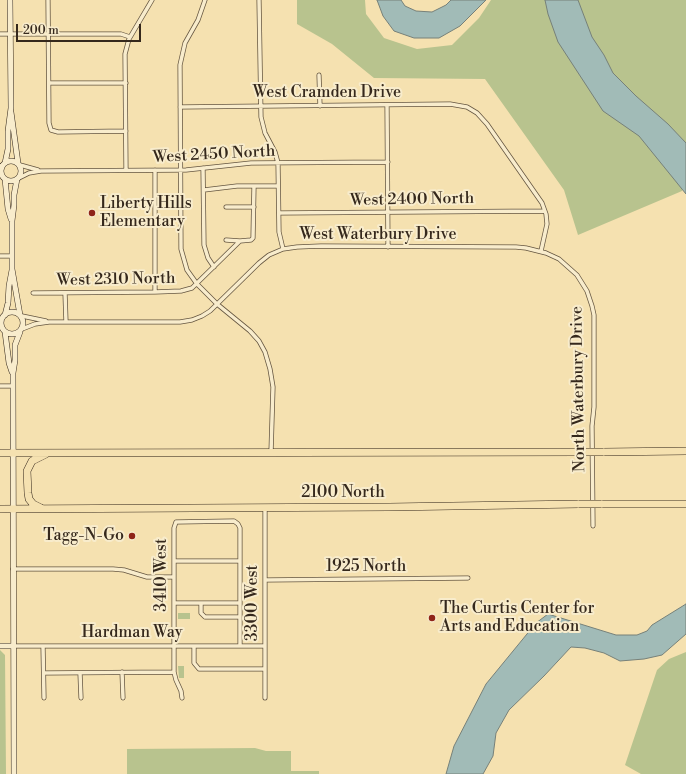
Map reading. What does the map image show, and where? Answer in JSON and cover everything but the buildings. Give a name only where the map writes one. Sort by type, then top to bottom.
[{"type":"highway","points":[[0,453],[686,451]]},
{"type":"highway","points":[[45,509],[33,504],[29,499],[28,471],[30,463],[35,458],[52,453]]},
{"type":"highway","name":"2100 North","points":[[0,509],[686,504]]},
{"type":"street","points":[[10,0],[11,108],[21,173],[14,195],[12,221],[12,269],[8,304],[1,322],[9,363],[13,372]]},
{"type":"street","points":[[48,0],[48,83],[49,123],[51,130],[58,132],[126,132]]},
{"type":"street","points":[[126,170],[126,46],[152,0]]},
{"type":"street","points":[[205,0],[198,20],[182,50],[180,65],[181,249],[187,270],[197,284],[217,304],[250,331],[259,341],[267,357],[273,387],[271,452]]},
{"type":"street","points":[[259,0],[260,106],[262,125],[275,152],[278,163],[279,232],[283,249]]},
{"type":"street","points":[[0,34],[121,34],[130,37]]},
{"type":"street","points":[[319,75],[320,106]]},
{"type":"street","points":[[48,83],[126,83]]},
{"type":"street","points":[[387,105],[388,247]]},
{"type":"street","name":"West Cramden Drive","points":[[180,107],[460,105],[473,110],[487,124],[540,197],[545,211]]},
{"type":"street","points":[[11,108],[8,131],[8,149],[1,170],[8,209],[12,221]]},
{"type":"street","points":[[3,165],[10,161],[19,164]]},
{"type":"street","name":"West 2450 North","points":[[18,179],[29,173],[41,171],[180,170],[238,164],[388,162]]},
{"type":"street","name":"West 2450 North","points":[[19,164],[41,171]]},
{"type":"street","points":[[203,168],[204,245],[208,258],[214,267]]},
{"type":"street","points":[[155,170],[155,292]]},
{"type":"street","points":[[3,178],[12,181],[18,179]]},
{"type":"street","points":[[204,190],[237,186],[278,186]]},
{"type":"street","points":[[226,240],[252,240],[254,237],[254,186]]},
{"type":"street","points":[[226,207],[254,207]]},
{"type":"street","points":[[541,251],[547,219],[545,211]]},
{"type":"street","name":"West 2400 North","points":[[279,213],[545,211]]},
{"type":"street","points":[[197,284],[240,241]]},
{"type":"street","name":"West Waterbury Drive","points":[[21,331],[36,324],[49,322],[186,321],[202,316],[210,311],[259,263],[269,255],[283,249],[321,246],[516,247],[541,251]]},
{"type":"street","name":"North Waterbury Drive","points":[[541,251],[559,259],[572,270],[584,286],[592,306],[594,359],[594,407],[592,426],[593,526]]},
{"type":"street","points":[[0,256],[12,256]]},
{"type":"street","points":[[12,269],[21,316],[24,323],[15,345],[13,372],[14,774]]},
{"type":"street","name":"West 2310 North","points":[[33,293],[155,292],[188,290],[197,284]]},
{"type":"street","points":[[65,293],[66,322]]},
{"type":"street","points":[[3,316],[13,312],[21,316]]},
{"type":"street","name":"West Waterbury Drive","points":[[21,316],[49,322]]},
{"type":"street","points":[[3,331],[14,335],[21,331]]},
{"type":"street","points":[[0,386],[13,386]]},
{"type":"street","name":"3300 West","points":[[265,508],[265,698]]},
{"type":"street","name":"3410 West","points":[[182,698],[174,672],[175,524],[180,522],[234,521],[240,528],[240,561]]},
{"type":"street","points":[[174,561],[240,561],[240,646]]},
{"type":"street","points":[[13,569],[118,569],[147,577],[174,577]]},
{"type":"street","name":"1925 North","points":[[265,580],[468,578]]},
{"type":"street","points":[[202,603],[202,613],[204,616],[240,617]]},
{"type":"street","points":[[174,604],[240,603]]},
{"type":"street","name":"Hardman Way","points":[[0,646],[265,646]]},
{"type":"street","points":[[44,646],[44,698]]},
{"type":"street","points":[[194,646],[194,663],[201,669],[265,669]]},
{"type":"street","points":[[122,672],[123,698]]},
{"type":"street","points":[[44,673],[174,672]]},
{"type":"street","points":[[80,673],[81,698]]},
{"type":"green space","points":[[297,0],[365,0],[366,14],[384,38],[417,49],[452,45],[479,18],[491,0],[686,0],[686,181],[682,191],[578,235],[564,190],[485,79],[374,78],[332,44],[297,24]]},
{"type":"green space","points":[[178,613],[190,613],[190,619],[178,619]]},
{"type":"green space","points":[[0,650],[5,655],[6,774],[0,774]]},
{"type":"green space","points":[[686,652],[686,774],[641,774],[625,765],[657,670],[669,659]]},
{"type":"green space","points":[[178,666],[184,666],[184,678],[179,678]]},
{"type":"green space","points":[[255,748],[266,751],[291,751],[291,771],[319,771],[319,774],[127,774],[127,749]]},
{"type":"water","points":[[377,0],[401,0],[405,6],[416,11],[432,12],[446,5],[451,0],[486,0],[460,26],[439,38],[414,38],[394,31],[383,16]]},
{"type":"water","points":[[545,0],[578,0],[592,37],[604,55],[613,73],[636,96],[668,124],[686,143],[686,194],[639,136],[603,111],[558,42],[548,14]]},
{"type":"water","points":[[686,604],[686,634],[662,655],[644,659],[620,661],[604,653],[585,648],[571,647],[509,710],[496,733],[493,756],[483,774],[446,774],[454,746],[486,684],[536,623],[548,614],[616,635],[637,635],[647,631],[652,625]]},
{"type":"place","name":"Liberty Hills Elementary","points":[[92,213]]},
{"type":"place","name":"Tagg-N-Go","points":[[132,536]]},
{"type":"place","name":"The Curtis Center for Arts and Education","points":[[432,618]]}]
